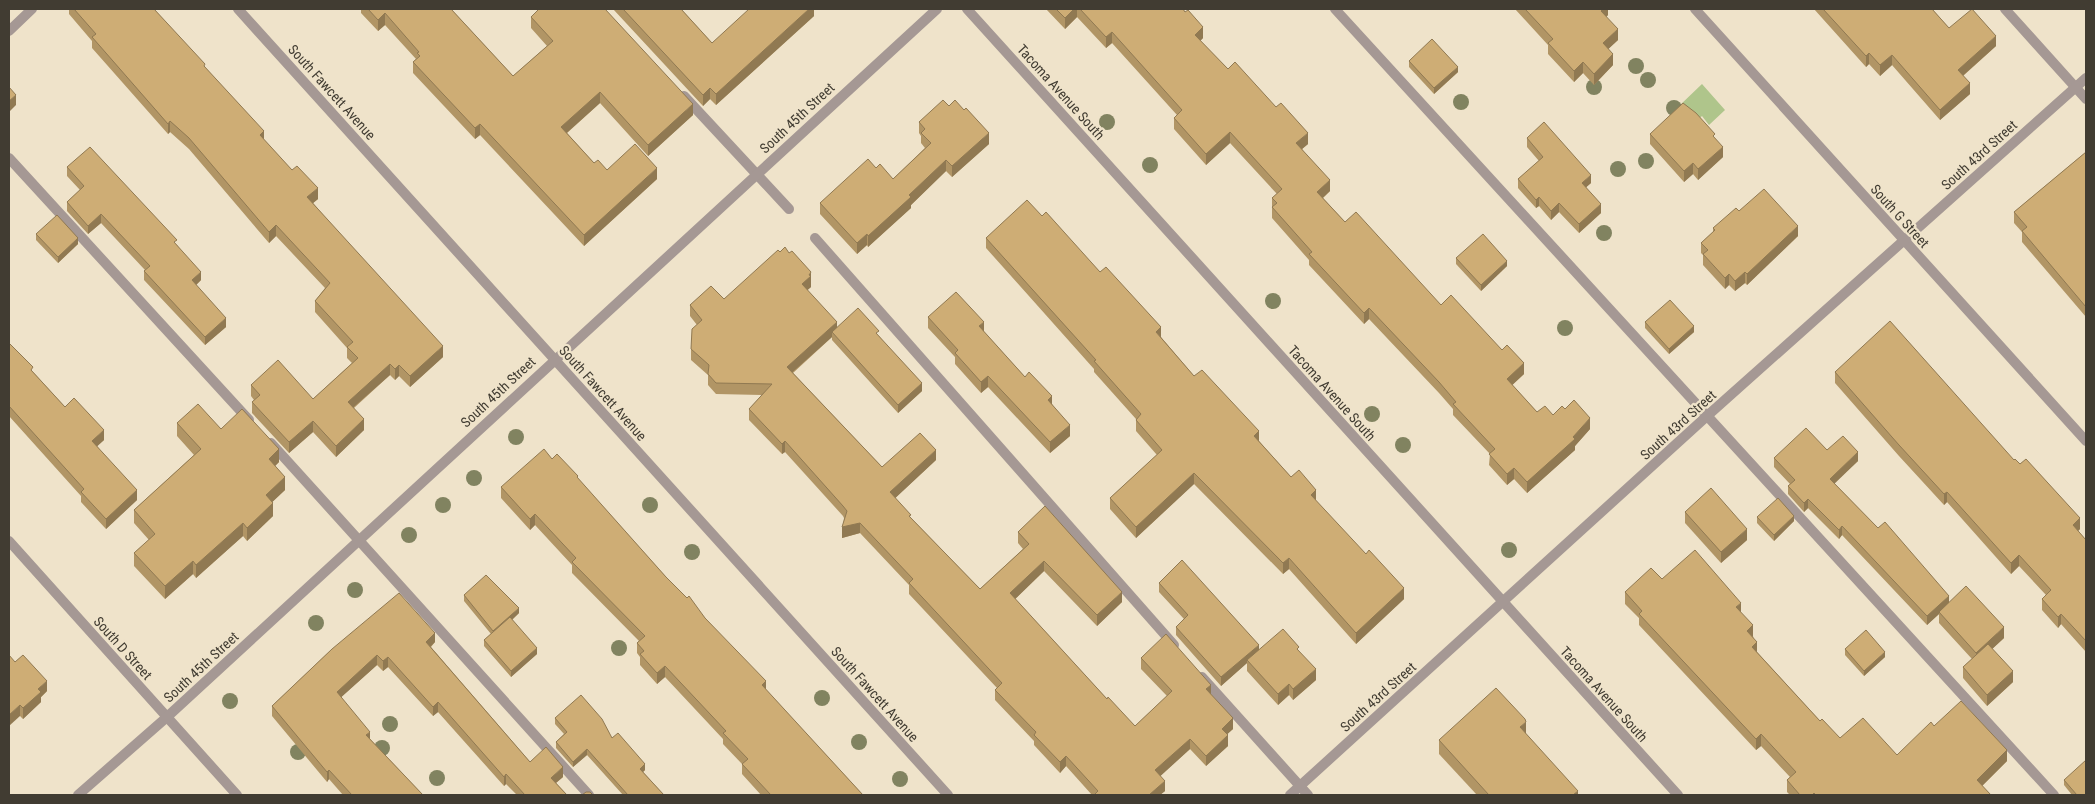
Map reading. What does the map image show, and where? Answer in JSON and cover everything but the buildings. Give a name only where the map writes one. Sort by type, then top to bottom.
[{"type":"street","points":[[9,31],[32,9]]},
{"type":"street","name":"South Fawcett Avenue","points":[[238,9],[948,795]]},
{"type":"street","name":"South 45th Street","points":[[78,795],[167,717],[554,359],[937,9]]},
{"type":"street","name":"Tacoma Avenue South","points":[[968,9],[1678,795]]},
{"type":"street","points":[[1335,9],[2054,795]]},
{"type":"street","name":"South G Street","points":[[1695,9],[2086,441]]},
{"type":"street","points":[[2005,9],[2086,98]]},
{"type":"street","name":"South 43rd Street","points":[[1290,795],[1707,416],[2086,78]]},
{"type":"street","points":[[677,88],[789,209]]},
{"type":"street","points":[[9,158],[360,540],[589,795]]},
{"type":"street","points":[[815,238],[1178,650]]},
{"type":"street","name":"South D Street","points":[[10,543],[237,795]]},
{"type":"street","points":[[1198,672],[1308,795]]},
{"type":"green space","points":[[1702,84],[1725,110],[1709,125],[1702,116],[1694,123],[1678,107]]}]
